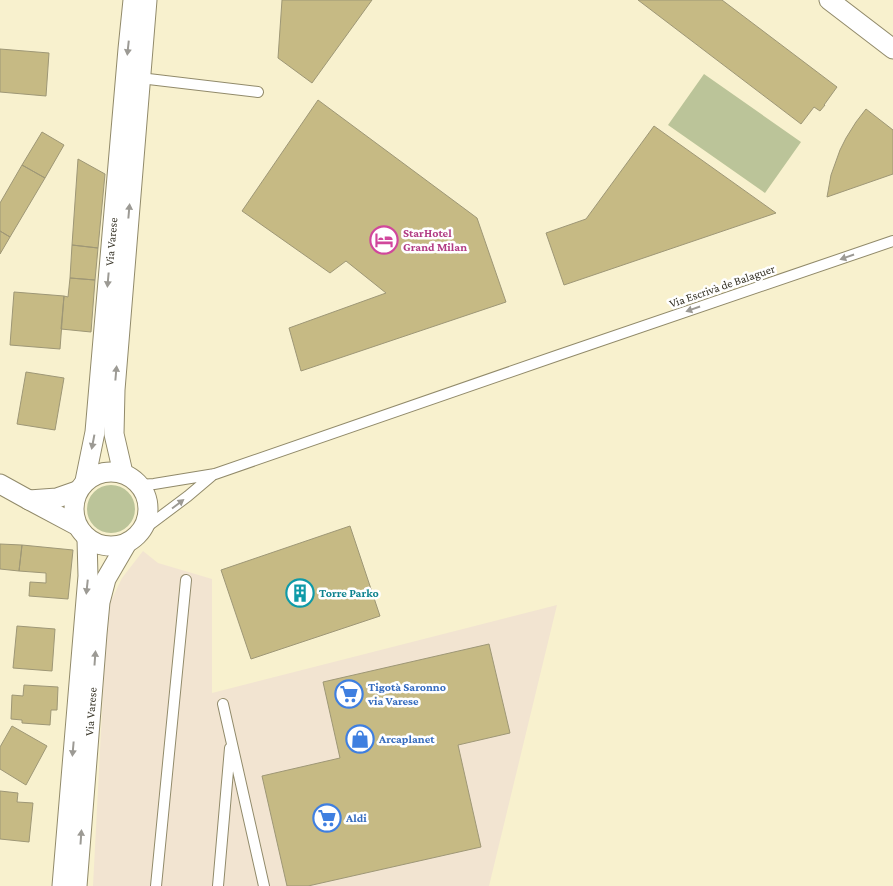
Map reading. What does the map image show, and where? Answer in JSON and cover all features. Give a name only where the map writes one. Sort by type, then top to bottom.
[{"type":"street","name":"Via Varese","points":[[81,486],[95,432],[133,0]]},
{"type":"street","name":"Via Varese","points":[[123,474],[114,434],[115,390],[147,0]]},
{"type":"street","points":[[829,0],[893,49]]},
{"type":"street","points":[[0,484],[82,532],[93,542],[105,546],[116,546],[134,538],[145,525],[148,510],[144,492],[135,481],[123,474],[107,472],[99,473],[81,486],[58,498],[29,500]]},
{"type":"street","points":[[81,486],[73,507],[82,532]]},
{"type":"street","name":"Via Varese","points":[[62,886],[88,576],[82,532]]},
{"type":"street","name":"Via Varese","points":[[77,886],[100,602],[106,579],[134,538]]},
{"type":"lane","points":[[140,78],[258,92]]},
{"type":"lane","name":"Via Escrivà de Balaguer","points":[[215,474],[893,241]]},
{"type":"lane","points":[[139,485],[215,474]]},
{"type":"lane","points":[[134,538],[215,474]]},
{"type":"lane","points":[[156,886],[186,580]]},
{"type":"lane","points":[[223,704],[264,886]]},
{"type":"lane","points":[[218,886],[231,737]]},
{"type":"shaded area","points":[[143,551],[158,563],[212,579],[212,693],[557,605],[489,886],[93,886],[106,634],[110,603],[122,578]]},
{"type":"green space","points":[[704,74],[801,142],[765,193],[668,125]]},
{"type":"green space","points":[[106,485],[116,485],[128,492],[135,504],[135,514],[128,526],[116,533],[106,533],[98,529],[91,522],[87,514],[87,504],[91,496],[98,489]]},
{"type":"building","points":[[282,0],[372,0],[312,83],[278,58]]},
{"type":"building","points":[[638,0],[722,0],[837,87],[820,111],[814,107],[801,124]]},
{"type":"building","points":[[0,49],[49,53],[46,96],[0,92]]},
{"type":"building","name":"StarHotel Grand Milan","points":[[318,100],[477,218],[506,302],[301,371],[289,328],[386,293],[346,261],[330,273],[242,211]]},
{"type":"building","points":[[866,109],[893,130],[893,174],[827,197],[831,175],[840,150]]},
{"type":"building","points":[[654,126],[776,213],[564,285],[546,233],[586,219]]},
{"type":"building","points":[[42,132],[64,145],[45,178],[22,165]]},
{"type":"building","points":[[78,159],[105,174],[98,248],[72,245]]},
{"type":"building","points":[[22,165],[45,178],[10,237],[0,231],[0,203]]},
{"type":"building","points":[[0,231],[10,237],[0,254]]},
{"type":"building","points":[[72,245],[98,248],[95,280],[70,278]]},
{"type":"building","points":[[70,278],[95,280],[91,332],[61,329],[64,296],[68,297]]},
{"type":"building","points":[[14,292],[64,296],[60,349],[10,345]]},
{"type":"building","points":[[26,372],[64,378],[55,430],[17,424]]},
{"type":"building","name":"Torre Parko","points":[[350,526],[380,616],[251,659],[221,570]]},
{"type":"building","points":[[0,544],[22,545],[19,571],[0,569]]},
{"type":"building","points":[[22,545],[73,550],[68,599],[29,596],[30,582],[46,583],[46,573],[19,571]]},
{"type":"building","points":[[17,626],[55,629],[52,671],[13,668]]},
{"type":"building","points":[[489,644],[510,733],[458,745],[481,847],[308,886],[287,886],[262,776],[340,758],[323,682]]},
{"type":"building","points":[[24,685],[58,687],[57,710],[51,710],[50,725],[22,723],[22,720],[11,719],[12,695],[23,696]]},
{"type":"building","points":[[12,726],[47,746],[26,785],[0,769],[0,747]]},
{"type":"building","points":[[0,791],[18,793],[17,802],[33,803],[29,842],[0,839]]},
{"type":"place","name":"StarHotel Grand Milan","points":[[384,240]]},
{"type":"place","name":"Torre Parko","points":[[300,593]]},
{"type":"place","name":"Tigotà Saronno via Varese","points":[[349,694]]},
{"type":"place","name":"Arcaplanet","points":[[360,739]]},
{"type":"place","name":"Aldi","points":[[327,818]]}]
